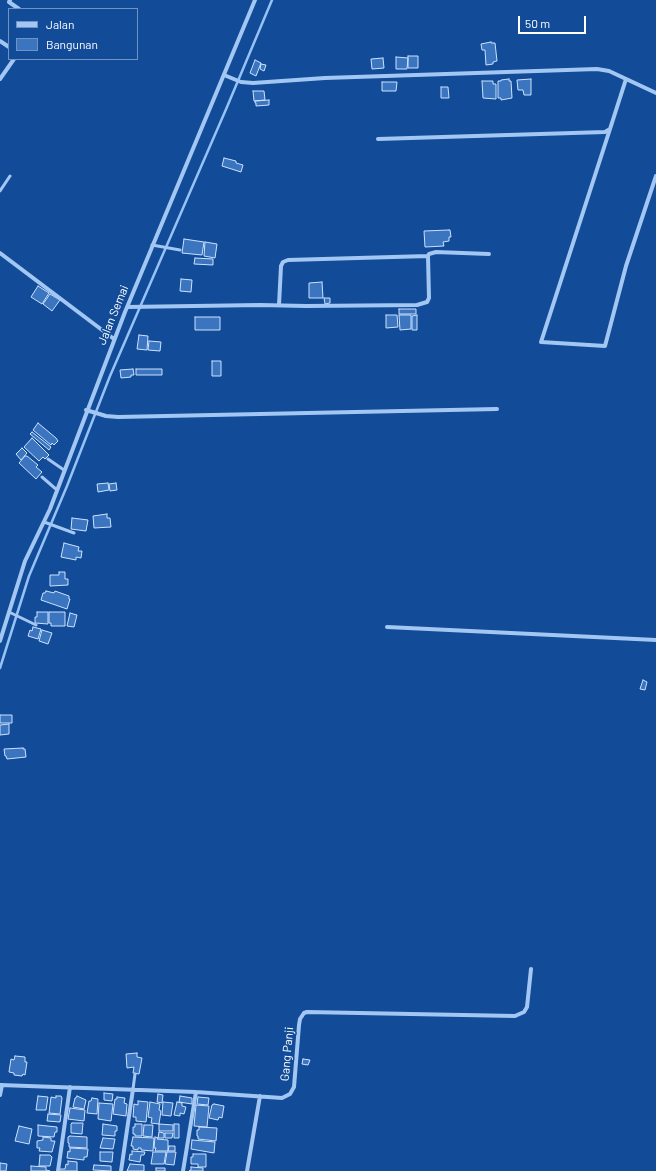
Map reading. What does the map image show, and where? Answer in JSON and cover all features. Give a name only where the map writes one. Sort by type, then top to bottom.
[{"type":"street","points":[[10,0],[9,2],[18,8]]},
{"type":"street","name":"Jalan Semai","points":[[0,641],[25,561],[44,522],[57,490],[126,307],[255,0]]},
{"type":"street","points":[[0,78],[13,60]]},
{"type":"street","points":[[224,75],[241,82],[253,83],[325,78],[597,69],[608,71],[656,93]]},
{"type":"street","points":[[626,79],[541,342],[605,346],[626,266],[656,176]]},
{"type":"street","points":[[378,138],[568,134],[605,132],[610,129]]},
{"type":"street","points":[[279,305],[281,266],[283,262],[288,260],[428,256],[436,252],[489,254]]},
{"type":"street","points":[[0,253],[114,339]]},
{"type":"street","points":[[126,307],[423,304],[427,302],[429,295],[428,256]]},
{"type":"street","points":[[88,411],[106,416],[497,409]]},
{"type":"street","points":[[387,627],[656,640]]},
{"type":"street","name":"Gang Panji","points":[[1,1085],[133,1089],[282,1098],[288,1096],[295,1083],[300,1019],[304,1013],[515,1016],[524,1012],[527,1007],[531,968]]},
{"type":"street","points":[[0,1095],[1,1085]]},
{"type":"street","points":[[58,1171],[70,1087]]},
{"type":"street","points":[[121,1171],[133,1089]]},
{"type":"street","points":[[183,1171],[196,1092]]},
{"type":"street","points":[[247,1171],[260,1096]]},
{"type":"lane","points":[[0,190],[10,176]]},
{"type":"lane","points":[[152,245],[180,250]]},
{"type":"lane","points":[[48,459],[64,470]]},
{"type":"lane","points":[[42,477],[57,490]]},
{"type":"lane","points":[[44,522],[74,533]]},
{"type":"lane","points":[[9,612],[36,625]]},
{"type":"lane","points":[[133,1089],[135,1074]]},
{"type":"building","points":[[491,42],[495,43],[497,61],[493,62],[493,64],[486,65],[485,50],[482,50],[481,44]]},
{"type":"building","points":[[408,56],[418,56],[418,68],[408,68]]},
{"type":"building","points":[[396,57],[408,58],[407,69],[396,69]]},
{"type":"building","points":[[383,58],[384,68],[372,69],[371,59]]},
{"type":"building","points":[[255,60],[261,63],[256,76],[250,73]]},
{"type":"building","points":[[261,64],[266,65],[264,71],[260,69]]},
{"type":"building","points":[[509,79],[509,81],[511,81],[512,98],[501,100],[501,98],[498,98],[498,81]]},
{"type":"building","points":[[531,79],[531,95],[524,95],[523,90],[518,90],[517,80]]},
{"type":"building","points":[[482,81],[493,81],[493,84],[496,84],[496,99],[483,98]]},
{"type":"building","points":[[382,82],[397,82],[396,91],[382,91]]},
{"type":"building","points":[[441,87],[448,87],[449,98],[441,98]]},
{"type":"building","points":[[253,91],[264,91],[265,100],[254,101]]},
{"type":"building","points":[[269,100],[269,105],[256,106],[255,103],[255,101]]},
{"type":"building","points":[[224,158],[236,161],[236,163],[243,165],[241,172],[222,166]]},
{"type":"building","points":[[450,230],[451,237],[449,237],[449,241],[443,242],[444,246],[425,247],[424,231]]},
{"type":"building","points":[[184,239],[204,242],[202,255],[182,253]]},
{"type":"building","points":[[205,242],[217,244],[215,258],[204,256]]},
{"type":"building","points":[[195,258],[213,259],[213,265],[194,264]]},
{"type":"building","points":[[181,279],[192,280],[191,292],[180,291]]},
{"type":"building","points":[[322,282],[323,298],[309,298],[309,283]]},
{"type":"building","points":[[38,286],[49,293],[42,304],[31,297]]},
{"type":"building","points":[[122,288],[127,290],[125,295],[120,293]]},
{"type":"building","points":[[50,294],[60,300],[52,311],[43,304]]},
{"type":"building","points":[[324,298],[330,298],[330,303],[325,304]]},
{"type":"building","points":[[399,309],[416,309],[416,314],[399,314]]},
{"type":"building","points":[[386,315],[397,315],[398,327],[386,328]]},
{"type":"building","points":[[399,315],[411,315],[411,329],[400,330]]},
{"type":"building","points":[[417,315],[417,330],[412,330],[412,316]]},
{"type":"building","points":[[195,317],[220,317],[220,330],[195,330]]},
{"type":"building","points":[[139,335],[148,336],[147,350],[137,349]]},
{"type":"building","points":[[149,341],[161,342],[160,351],[148,350]]},
{"type":"building","points":[[212,361],[221,361],[221,376],[212,376]]},
{"type":"building","points":[[133,369],[134,375],[131,375],[131,377],[121,378],[120,370]]},
{"type":"building","points":[[136,369],[162,369],[162,375],[136,375]]},
{"type":"building","points":[[38,423],[56,438],[58,441],[54,445],[52,443],[51,445],[33,430]]},
{"type":"building","points":[[32,432],[51,447],[49,450],[30,434]]},
{"type":"building","points":[[32,438],[49,455],[45,459],[43,457],[39,461],[24,447]]},
{"type":"building","points":[[22,448],[27,453],[21,460],[16,454]]},
{"type":"building","points":[[25,456],[38,465],[36,467],[42,472],[36,479],[19,463]]},
{"type":"building","points":[[108,483],[109,490],[98,492],[97,484]]},
{"type":"building","points":[[116,483],[117,490],[110,491],[109,484]]},
{"type":"building","points":[[107,514],[107,518],[110,518],[111,527],[94,528],[93,516]]},
{"type":"building","points":[[72,518],[88,520],[86,531],[71,529]]},
{"type":"building","points":[[64,543],[79,547],[78,551],[82,551],[81,558],[76,557],[76,560],[61,557]]},
{"type":"building","points":[[59,572],[65,572],[65,579],[68,579],[68,585],[50,586],[50,575],[59,575]]},
{"type":"building","points":[[46,591],[54,593],[55,591],[69,596],[70,599],[67,609],[41,600],[43,593]]},
{"type":"building","points":[[37,612],[48,612],[48,624],[35,623]]},
{"type":"building","points":[[49,612],[65,612],[65,626],[51,626],[51,623],[49,623]]},
{"type":"building","points":[[70,613],[77,615],[74,627],[67,626]]},
{"type":"building","points":[[33,627],[41,629],[38,639],[28,636]]},
{"type":"building","points":[[42,630],[52,633],[48,644],[39,641]]},
{"type":"building","points":[[643,680],[647,682],[645,690],[640,689]]},
{"type":"building","points":[[0,715],[12,715],[12,723],[0,723]]},
{"type":"building","points":[[9,724],[9,734],[0,735],[0,725]]},
{"type":"building","points":[[4,749],[25,749],[26,757],[7,759],[5,756]]},
{"type":"building","points":[[137,1053],[137,1057],[142,1058],[139,1074],[133,1073],[134,1067],[127,1068],[126,1054]]},
{"type":"building","points":[[15,1056],[25,1057],[25,1062],[27,1062],[25,1075],[14,1075],[14,1073],[9,1072],[11,1059],[14,1060]]},
{"type":"building","points":[[303,1059],[310,1060],[308,1065],[302,1064]]},
{"type":"building","points":[[104,1093],[113,1094],[112,1101],[104,1100]]},
{"type":"building","points":[[158,1094],[163,1095],[162,1103],[157,1102]]},
{"type":"building","points":[[38,1096],[48,1097],[46,1110],[36,1110]]},
{"type":"building","points":[[56,1096],[61,1096],[62,1098],[60,1114],[49,1113],[51,1097],[56,1098]]},
{"type":"building","points":[[77,1096],[86,1100],[84,1109],[73,1107]]},
{"type":"building","points":[[180,1096],[192,1098],[192,1104],[179,1102]]},
{"type":"building","points":[[117,1097],[125,1098],[124,1103],[127,1104],[126,1116],[113,1114],[115,1099],[117,1099]]},
{"type":"building","points":[[198,1097],[209,1098],[208,1105],[197,1104]]},
{"type":"building","points":[[92,1098],[98,1099],[97,1114],[87,1113],[89,1101],[91,1101]]},
{"type":"building","points":[[138,1101],[148,1102],[146,1122],[136,1121],[136,1117],[133,1117],[134,1104],[138,1105]]},
{"type":"building","points":[[150,1102],[160,1104],[159,1110],[161,1111],[159,1124],[151,1123],[152,1118],[148,1117]]},
{"type":"building","points":[[163,1102],[173,1103],[171,1116],[162,1115]]},
{"type":"building","points":[[177,1102],[182,1103],[182,1106],[186,1107],[184,1114],[180,1113],[180,1116],[174,1115]]},
{"type":"building","points":[[99,1103],[113,1104],[111,1121],[98,1119]]},
{"type":"building","points":[[196,1105],[209,1106],[207,1127],[194,1126]]},
{"type":"building","points":[[212,1105],[224,1106],[222,1118],[219,1117],[218,1120],[209,1118]]},
{"type":"building","points":[[70,1108],[85,1110],[84,1121],[68,1119]]},
{"type":"building","points":[[48,1114],[61,1115],[60,1122],[47,1121]]},
{"type":"building","points":[[72,1123],[83,1123],[82,1134],[71,1133]]},
{"type":"building","points":[[103,1124],[117,1126],[115,1136],[102,1135]]},
{"type":"building","points":[[135,1124],[142,1124],[142,1136],[135,1136],[135,1134],[133,1134],[133,1127],[135,1127]]},
{"type":"building","points":[[159,1124],[173,1125],[173,1131],[159,1131]]},
{"type":"building","points":[[174,1124],[179,1124],[179,1138],[174,1138]]},
{"type":"building","points":[[38,1125],[57,1127],[57,1132],[55,1132],[54,1137],[38,1136]]},
{"type":"building","points":[[144,1125],[153,1125],[152,1137],[143,1136]]},
{"type":"building","points":[[19,1126],[32,1129],[29,1144],[15,1141]]},
{"type":"building","points":[[199,1127],[217,1128],[216,1141],[198,1139],[197,1130],[199,1130]]},
{"type":"building","points":[[159,1132],[164,1133],[164,1138],[158,1138]]},
{"type":"building","points":[[165,1133],[173,1133],[172,1138],[165,1138]]},
{"type":"building","points":[[43,1137],[51,1138],[51,1141],[55,1141],[52,1152],[39,1151],[40,1148],[37,1148],[37,1141],[43,1140]]},
{"type":"building","points":[[68,1137],[87,1137],[87,1148],[69,1147]]},
{"type":"building","points":[[133,1137],[154,1138],[153,1151],[141,1150],[141,1148],[138,1148],[138,1150],[133,1149],[133,1146],[131,1146]]},
{"type":"building","points":[[155,1137],[158,1138],[157,1139],[168,1140],[168,1151],[155,1151]]},
{"type":"building","points":[[103,1138],[115,1139],[113,1149],[100,1148]]},
{"type":"building","points":[[192,1140],[215,1142],[214,1153],[191,1149]]},
{"type":"building","points":[[169,1146],[175,1146],[175,1151],[168,1151]]},
{"type":"building","points":[[70,1148],[88,1149],[87,1157],[84,1157],[84,1160],[67,1158]]},
{"type":"building","points":[[132,1151],[145,1152],[144,1155],[141,1155],[140,1162],[129,1160],[130,1154],[132,1155]]},
{"type":"building","points":[[100,1152],[113,1152],[112,1162],[100,1161]]},
{"type":"building","points":[[153,1152],[166,1152],[164,1164],[151,1164]]},
{"type":"building","points":[[167,1152],[176,1152],[174,1165],[165,1164]]},
{"type":"building","points":[[193,1154],[206,1154],[206,1167],[198,1167],[198,1164],[191,1164],[191,1157],[193,1157]]},
{"type":"building","points":[[40,1155],[50,1155],[52,1157],[50,1166],[39,1166]]},
{"type":"building","points":[[68,1161],[77,1162],[77,1171],[59,1171],[59,1169],[65,1169],[66,1164],[68,1165]]},
{"type":"building","points":[[0,1163],[7,1164],[6,1171],[0,1171]]},
{"type":"building","points":[[130,1164],[144,1165],[144,1171],[127,1171]]},
{"type":"building","points":[[94,1165],[111,1166],[111,1171],[93,1170]]},
{"type":"building","points":[[31,1166],[46,1167],[46,1170],[50,1171],[31,1171]]},
{"type":"building","points":[[191,1167],[203,1168],[203,1171],[189,1171],[191,1170]]},
{"type":"building","points":[[156,1168],[165,1168],[165,1171],[156,1171]]},
{"type":"waterway","points":[[0,668],[29,576],[67,486],[110,376],[272,0]]}]
